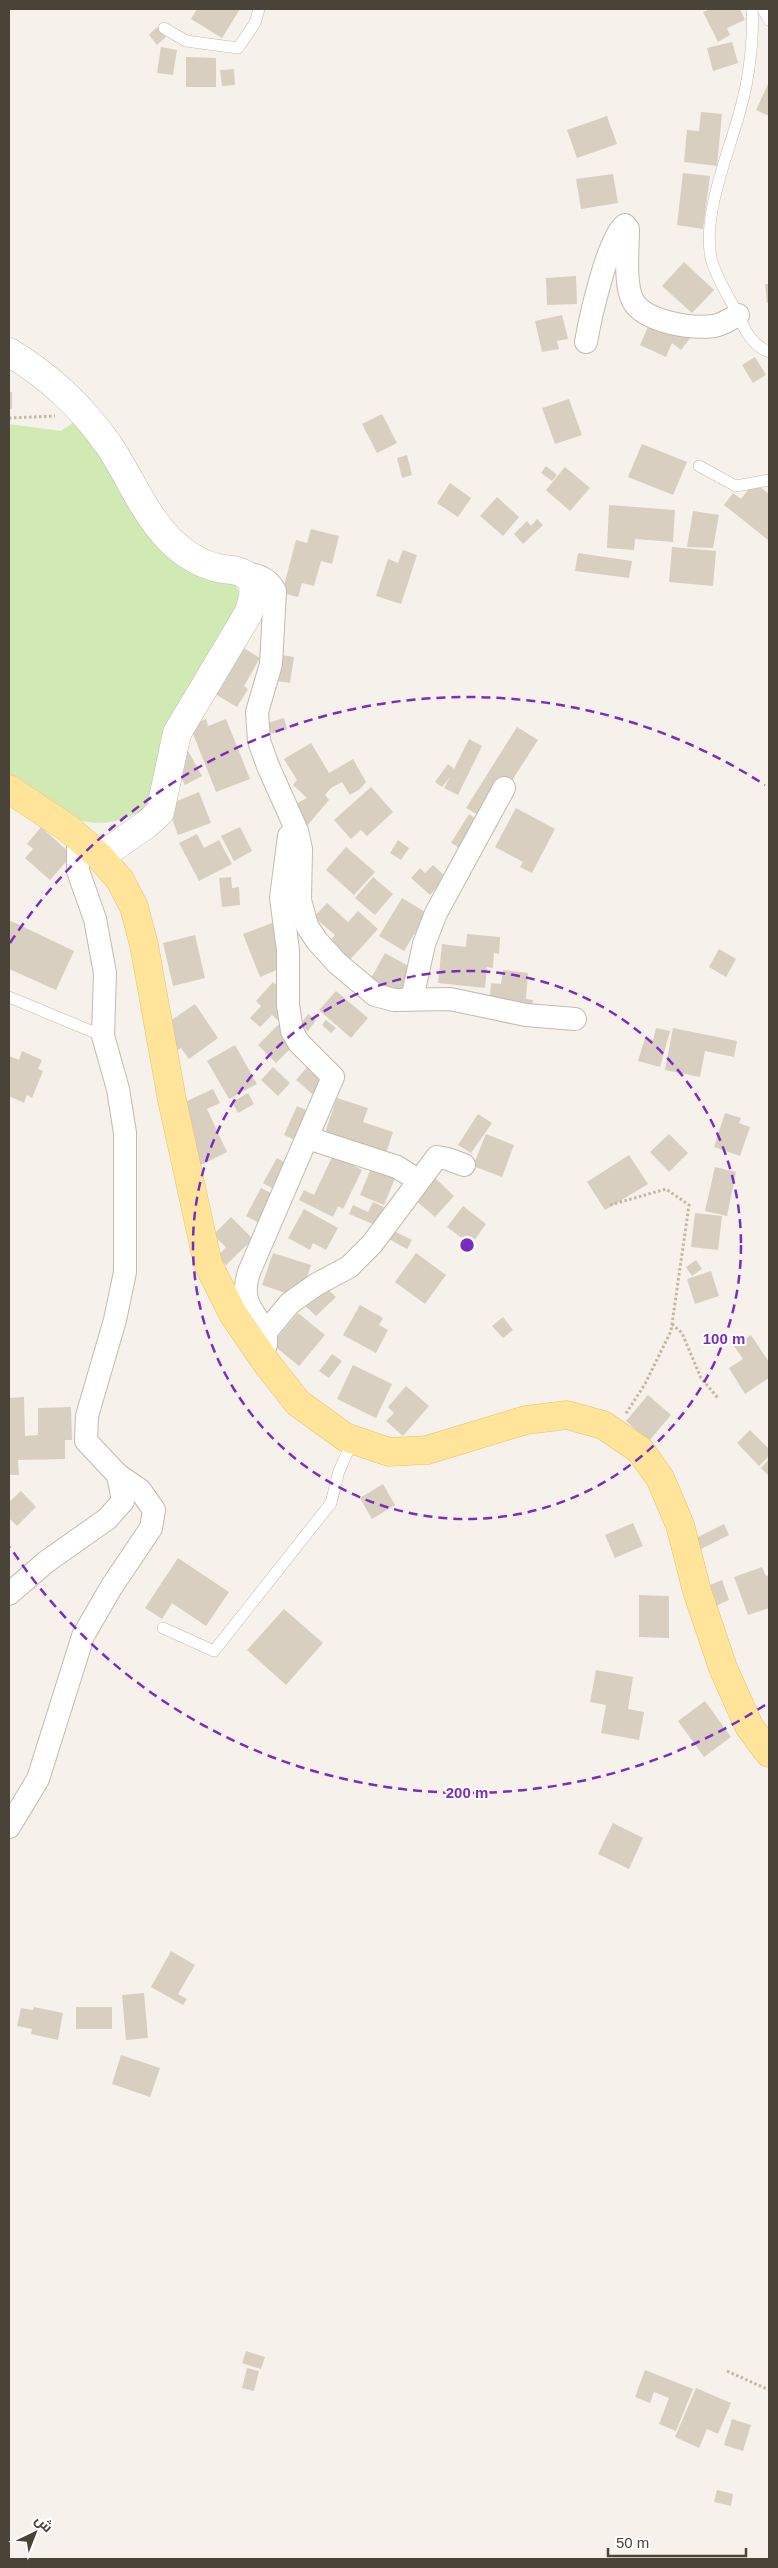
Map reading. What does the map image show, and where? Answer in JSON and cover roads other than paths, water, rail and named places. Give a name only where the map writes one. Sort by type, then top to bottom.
[{"type":"main road","points":[[9,788],[78,838],[100,857],[120,880],[134,907],[144,945],[172,1100],[208,1264],[233,1314],[268,1365],[298,1403],[345,1437],[389,1452],[427,1450],[526,1420],[567,1415],[603,1425],[640,1450],[660,1478],[680,1525],[697,1591],[723,1668],[750,1726],[769,1753]]},
{"type":"street","points":[[586,342],[591,312],[618,230],[625,225],[628,229],[628,284],[633,300],[643,312],[659,320],[686,325],[714,326],[738,315]]},
{"type":"street","points":[[9,352],[60,387],[86,416],[108,444],[150,514],[169,540],[190,556],[216,568],[262,577],[269,581],[275,590],[271,664],[257,712],[259,741],[297,831],[301,849],[300,900],[307,926],[337,963],[374,995],[394,1000],[450,999],[526,1016],[575,1019]]},
{"type":"street","points":[[100,857],[147,824],[160,812],[177,733],[248,614],[254,594],[252,582],[241,572]]},
{"type":"street","points":[[412,999],[424,944],[436,912],[504,788]]},
{"type":"street","points":[[268,1365],[266,1332],[247,1300],[244,1290],[249,1272],[333,1077],[299,1043],[292,1031],[288,1005],[288,950],[281,898],[291,818]]},
{"type":"street","points":[[9,1827],[38,1779],[83,1636],[112,1586],[151,1528],[154,1510],[140,1490],[118,1476],[86,1441],[86,1416],[114,1320],[125,1272],[125,1133],[118,1090],[103,1036],[105,973],[95,919],[78,871],[78,838]]},
{"type":"street","points":[[308,1138],[397,1168],[418,1180]]},
{"type":"street","points":[[266,1332],[290,1303],[349,1266],[372,1244],[437,1157],[464,1165]]},
{"type":"street","points":[[9,1594],[46,1562],[108,1519],[122,1501],[118,1476]]},
{"type":"lane","points":[[164,28],[186,41],[238,48],[255,23],[258,9]]},
{"type":"lane","points":[[752,9],[750,50],[742,105],[718,183],[709,239],[712,260],[749,336],[758,347],[769,352]]},
{"type":"lane","points":[[764,9],[769,20]]},
{"type":"lane","points":[[699,466],[736,486],[769,480]]},
{"type":"lane","points":[[9,997],[103,1036]]},
{"type":"lane","points":[[163,1628],[214,1650],[331,1503],[339,1471],[354,1440]]}]
